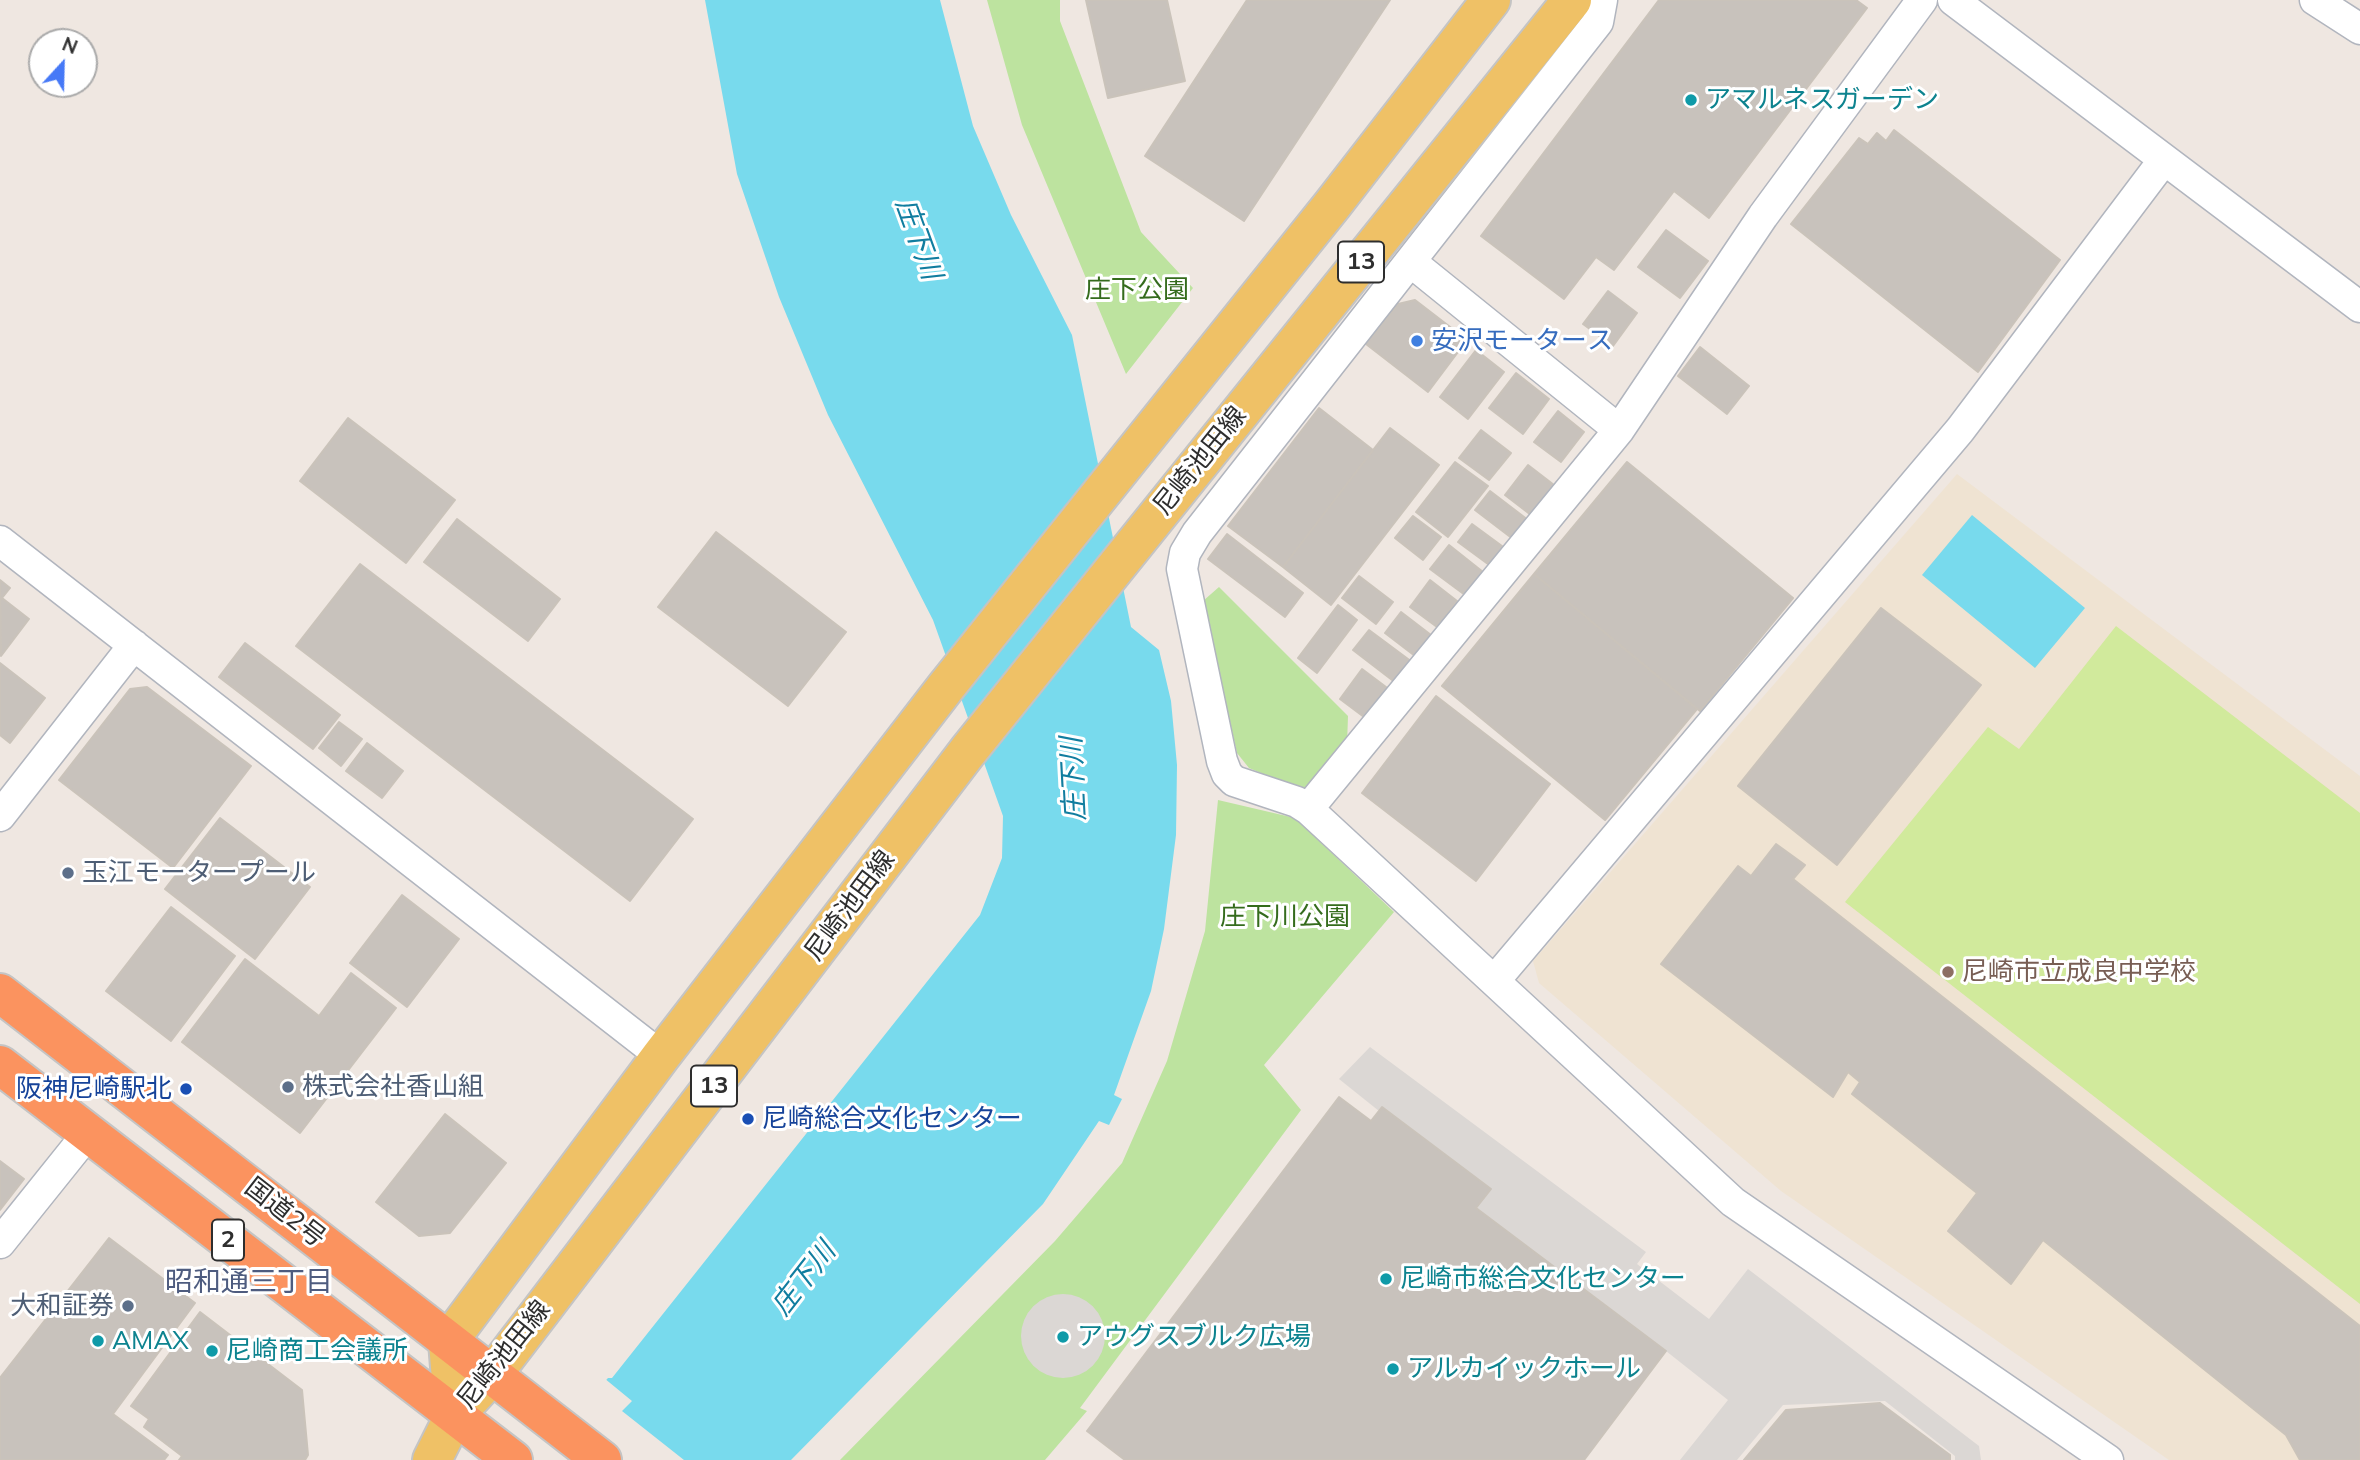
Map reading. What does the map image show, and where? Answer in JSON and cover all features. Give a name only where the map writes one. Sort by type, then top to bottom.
[{"type":"highway","name":"国道2号","points":[[0,993],[602,1460]]},
{"type":"highway","name":"2","points":[[0,1065],[507,1456]]},
{"type":"main road","name":"尼崎池田線","points":[[454,1416],[448,1342],[661,1056],[945,688],[1333,204],[1491,0]]},
{"type":"main road","name":"尼崎池田線","points":[[454,1416],[492,1375],[968,751],[1572,0]]},
{"type":"main road","points":[[432,1460],[454,1416]]},
{"type":"street","points":[[1602,0],[1598,22],[1197,533],[1185,554],[1182,569],[1222,761],[1227,774],[1234,781],[1297,802],[1308,809],[1733,1202],[2108,1460]]},
{"type":"street","points":[[1308,809],[1619,430],[1763,216],[1922,0]]},
{"type":"street","points":[[1952,0],[2360,307]]},
{"type":"street","points":[[2315,0],[2360,29]]},
{"type":"street","points":[[1495,980],[1960,430],[2163,161]]},
{"type":"street","points":[[1411,262],[1619,430]]},
{"type":"street","points":[[0,541],[661,1056]]},
{"type":"street","points":[[0,816],[134,645]]},
{"type":"street","points":[[0,1243],[89,1132]]},
{"type":"shaded area","name":"尼崎市立成良中学校","points":[[1957,474],[2360,776],[2360,1460],[2169,1460],[1781,1191],[1539,983],[1533,961]]},
{"type":"shaded area","points":[[1370,1047],[1646,1252],[1637,1264],[1709,1319],[1748,1269],[1979,1446],[1981,1460],[1955,1460],[1955,1456],[1885,1401],[1783,1405],[1737,1460],[1680,1460],[1728,1400],[1476,1208],[1490,1189],[1382,1107],[1379,1111],[1339,1079]]},
{"type":"shaded area","name":"アウグスブルク広場","points":[[1063,1294],[1079,1297],[1093,1306],[1102,1320],[1105,1336],[1102,1352],[1093,1366],[1079,1375],[1063,1378],[1047,1375],[1033,1366],[1024,1352],[1021,1336],[1024,1320],[1033,1306],[1047,1297]]},
{"type":"green space","name":"庄下公園","points":[[987,0],[1060,0],[1060,21],[1141,232],[1193,288],[1126,374],[1022,125]]},
{"type":"green space","points":[[1219,587],[1348,716],[1347,745],[1306,792],[1249,768],[1237,753],[1203,601]]},
{"type":"green space","points":[[2116,626],[2360,813],[2360,1304],[1845,902],[1988,727],[2019,749]]},
{"type":"green space","name":"庄下川公園","points":[[1218,800],[1295,818],[1394,912],[1264,1065],[1301,1110],[1080,1408],[1087,1411],[1045,1460],[840,1460],[1055,1241],[1122,1163],[1167,1061],[1205,931]]},
{"type":"water","name":"庄下川","points":[[705,0],[940,0],[973,126],[1011,215],[1072,335],[1131,627],[1159,650],[1171,701],[1177,765],[1176,835],[1164,929],[1151,991],[1114,1095],[1122,1099],[1109,1125],[1099,1121],[1043,1204],[791,1460],[532,1460],[608,1378],[612,1378],[980,915],[1002,858],[1003,816],[933,620],[828,415],[779,297],[737,174]]},
{"type":"water","points":[[1972,515],[2085,608],[2035,668],[1922,575]]},
{"type":"pier","points":[[604,1378],[632,1401],[622,1411],[684,1460],[528,1460]]},
{"type":"building","points":[[1086,0],[1167,0],[1185,81],[1108,98]]},
{"type":"building","points":[[1247,0],[1390,0],[1244,221],[1145,156]]},
{"type":"building","name":"アマルネスガーデン","points":[[1659,0],[1856,0],[1867,8],[1709,218],[1674,191],[1614,270],[1596,257],[1564,299],[1481,236]]},
{"type":"building","points":[[1894,130],[2060,260],[1978,372],[1791,224],[1859,138],[1868,144],[1877,133],[1886,141]]},
{"type":"building","points":[[1666,230],[1708,261],[1680,298],[1638,267]]},
{"type":"building","points":[[1608,291],[1637,313],[1613,346],[1583,324]]},
{"type":"building","points":[[1415,300],[1467,340],[1428,392],[1366,344],[1398,304]]},
{"type":"building","points":[[1700,347],[1749,386],[1727,414],[1678,376]]},
{"type":"building","points":[[1476,350],[1504,372],[1468,419],[1440,397]]},
{"type":"building","points":[[1516,373],[1549,399],[1523,434],[1489,408]]},
{"type":"building","points":[[1319,408],[1373,450],[1283,567],[1228,526]]},
{"type":"building","points":[[1558,411],[1584,432],[1561,462],[1534,442]]},
{"type":"building","points":[[348,418],[455,500],[406,563],[300,481]]},
{"type":"building","points":[[1390,428],[1439,465],[1331,605],[1283,567]]},
{"type":"building","points":[[1481,430],[1511,453],[1489,480],[1459,458]]},
{"type":"building","points":[[1455,462],[1488,486],[1448,537],[1416,512]]},
{"type":"building","points":[[1627,462],[1793,598],[1700,711],[1534,574]]},
{"type":"building","points":[[1528,465],[1554,485],[1531,515],[1505,495]]},
{"type":"building","points":[[1490,491],[1528,520],[1513,539],[1475,510]]},
{"type":"building","points":[[1413,516],[1441,537],[1423,560],[1395,538]]},
{"type":"building","points":[[457,519],[560,599],[528,641],[424,562]]},
{"type":"building","points":[[1472,524],[1506,549],[1492,567],[1458,542]]},
{"type":"building","points":[[716,532],[846,632],[788,706],[658,607]]},
{"type":"building","points":[[1227,534],[1303,593],[1285,617],[1208,559]]},
{"type":"building","points":[[1449,545],[1483,572],[1465,595],[1430,569]]},
{"type":"building","points":[[360,564],[693,819],[630,901],[296,646]]},
{"type":"building","points":[[1534,574],[1697,709],[1605,820],[1442,686]]},
{"type":"building","points":[[1359,576],[1393,602],[1376,624],[1342,598]]},
{"type":"building","points":[[0,580],[10,588],[2,598],[29,619],[1,656]]},
{"type":"building","points":[[1430,580],[1457,601],[1437,627],[1410,607]]},
{"type":"building","points":[[1338,605],[1357,620],[1317,673],[1298,658]]},
{"type":"building","points":[[1881,608],[1981,685],[1837,865],[1738,786]]},
{"type":"building","points":[[1401,612],[1431,635],[1415,656],[1385,633]]},
{"type":"building","points":[[1369,630],[1412,662],[1396,683],[1353,650]]},
{"type":"building","points":[[245,643],[340,715],[313,749],[219,677]]},
{"type":"building","points":[[0,663],[45,698],[10,743],[0,735]]},
{"type":"building","points":[[1362,669],[1390,690],[1368,720],[1340,699]]},
{"type":"building","points":[[147,687],[251,766],[173,868],[59,780],[130,689]]},
{"type":"building","points":[[1436,696],[1550,784],[1476,881],[1362,793]]},
{"type":"building","points":[[339,722],[362,739],[341,766],[319,748]]},
{"type":"building","points":[[367,743],[403,771],[382,798],[346,771]]},
{"type":"building","points":[[220,818],[310,887],[255,959],[165,889]]},
{"type":"building","points":[[1776,844],[1805,865],[1793,879],[2360,1326],[2360,1460],[2300,1460],[2286,1435],[2043,1240],[2011,1284],[1948,1231],[1977,1193],[1852,1094],[1860,1082],[1848,1072],[1833,1097],[1661,964],[1738,866],[1751,876]]},
{"type":"building","points":[[402,895],[459,939],[407,1007],[350,963]]},
{"type":"building","points":[[171,907],[235,956],[171,1041],[106,991]]},
{"type":"building","name":"株式会社香山組","points":[[245,959],[319,1016],[351,973],[396,1008],[300,1133],[182,1042]]},
{"type":"building","name":"尼崎市総合文化センター","points":[[1339,1097],[1371,1121],[1382,1107],[1491,1189],[1476,1208],[1666,1351],[1584,1460],[1125,1460],[1087,1431]]},
{"type":"building","points":[[445,1114],[506,1163],[450,1233],[419,1236],[376,1202]]},
{"type":"building","points":[[0,1161],[24,1179],[0,1210]]},
{"type":"building","name":"AMAX","points":[[109,1238],[195,1303],[113,1414],[168,1455],[164,1460],[0,1460],[0,1378]]},
{"type":"building","name":"尼崎商工会議所","points":[[200,1312],[302,1390],[308,1455],[305,1460],[179,1460],[182,1456],[144,1427],[149,1419],[131,1406]]},
{"type":"building","points":[[1880,1403],[1950,1455],[1950,1460],[1744,1460],[1786,1410]]},
{"type":"place","name":"アマルネスガーデン","points":[[1691,100]]},
{"type":"place","name":"安沢モータース","points":[[1417,341]]},
{"type":"place","name":"玉江モータープール","points":[[68,873]]},
{"type":"place","name":"尼崎市立成良中学校","points":[[1948,972]]},
{"type":"place","name":"株式会社香山組","points":[[288,1087]]},
{"type":"place","name":"阪神尼崎駅北","points":[[186,1089]]},
{"type":"place","name":"尼崎総合文化センター","points":[[748,1119]]},
{"type":"place","name":"尼崎市総合文化センター","points":[[1386,1279]]},
{"type":"place","name":"大和証券","points":[[128,1306]]},
{"type":"place","name":"アウグスブルク広場","points":[[1063,1337]]},
{"type":"place","name":"AMAX","points":[[98,1341]]},
{"type":"place","name":"尼崎商工会議所","points":[[212,1351]]},
{"type":"place","name":"アルカイックホール","points":[[1393,1369]]},
{"type":"district","name":"昭和通三丁目","points":[[249,1283]]}]
